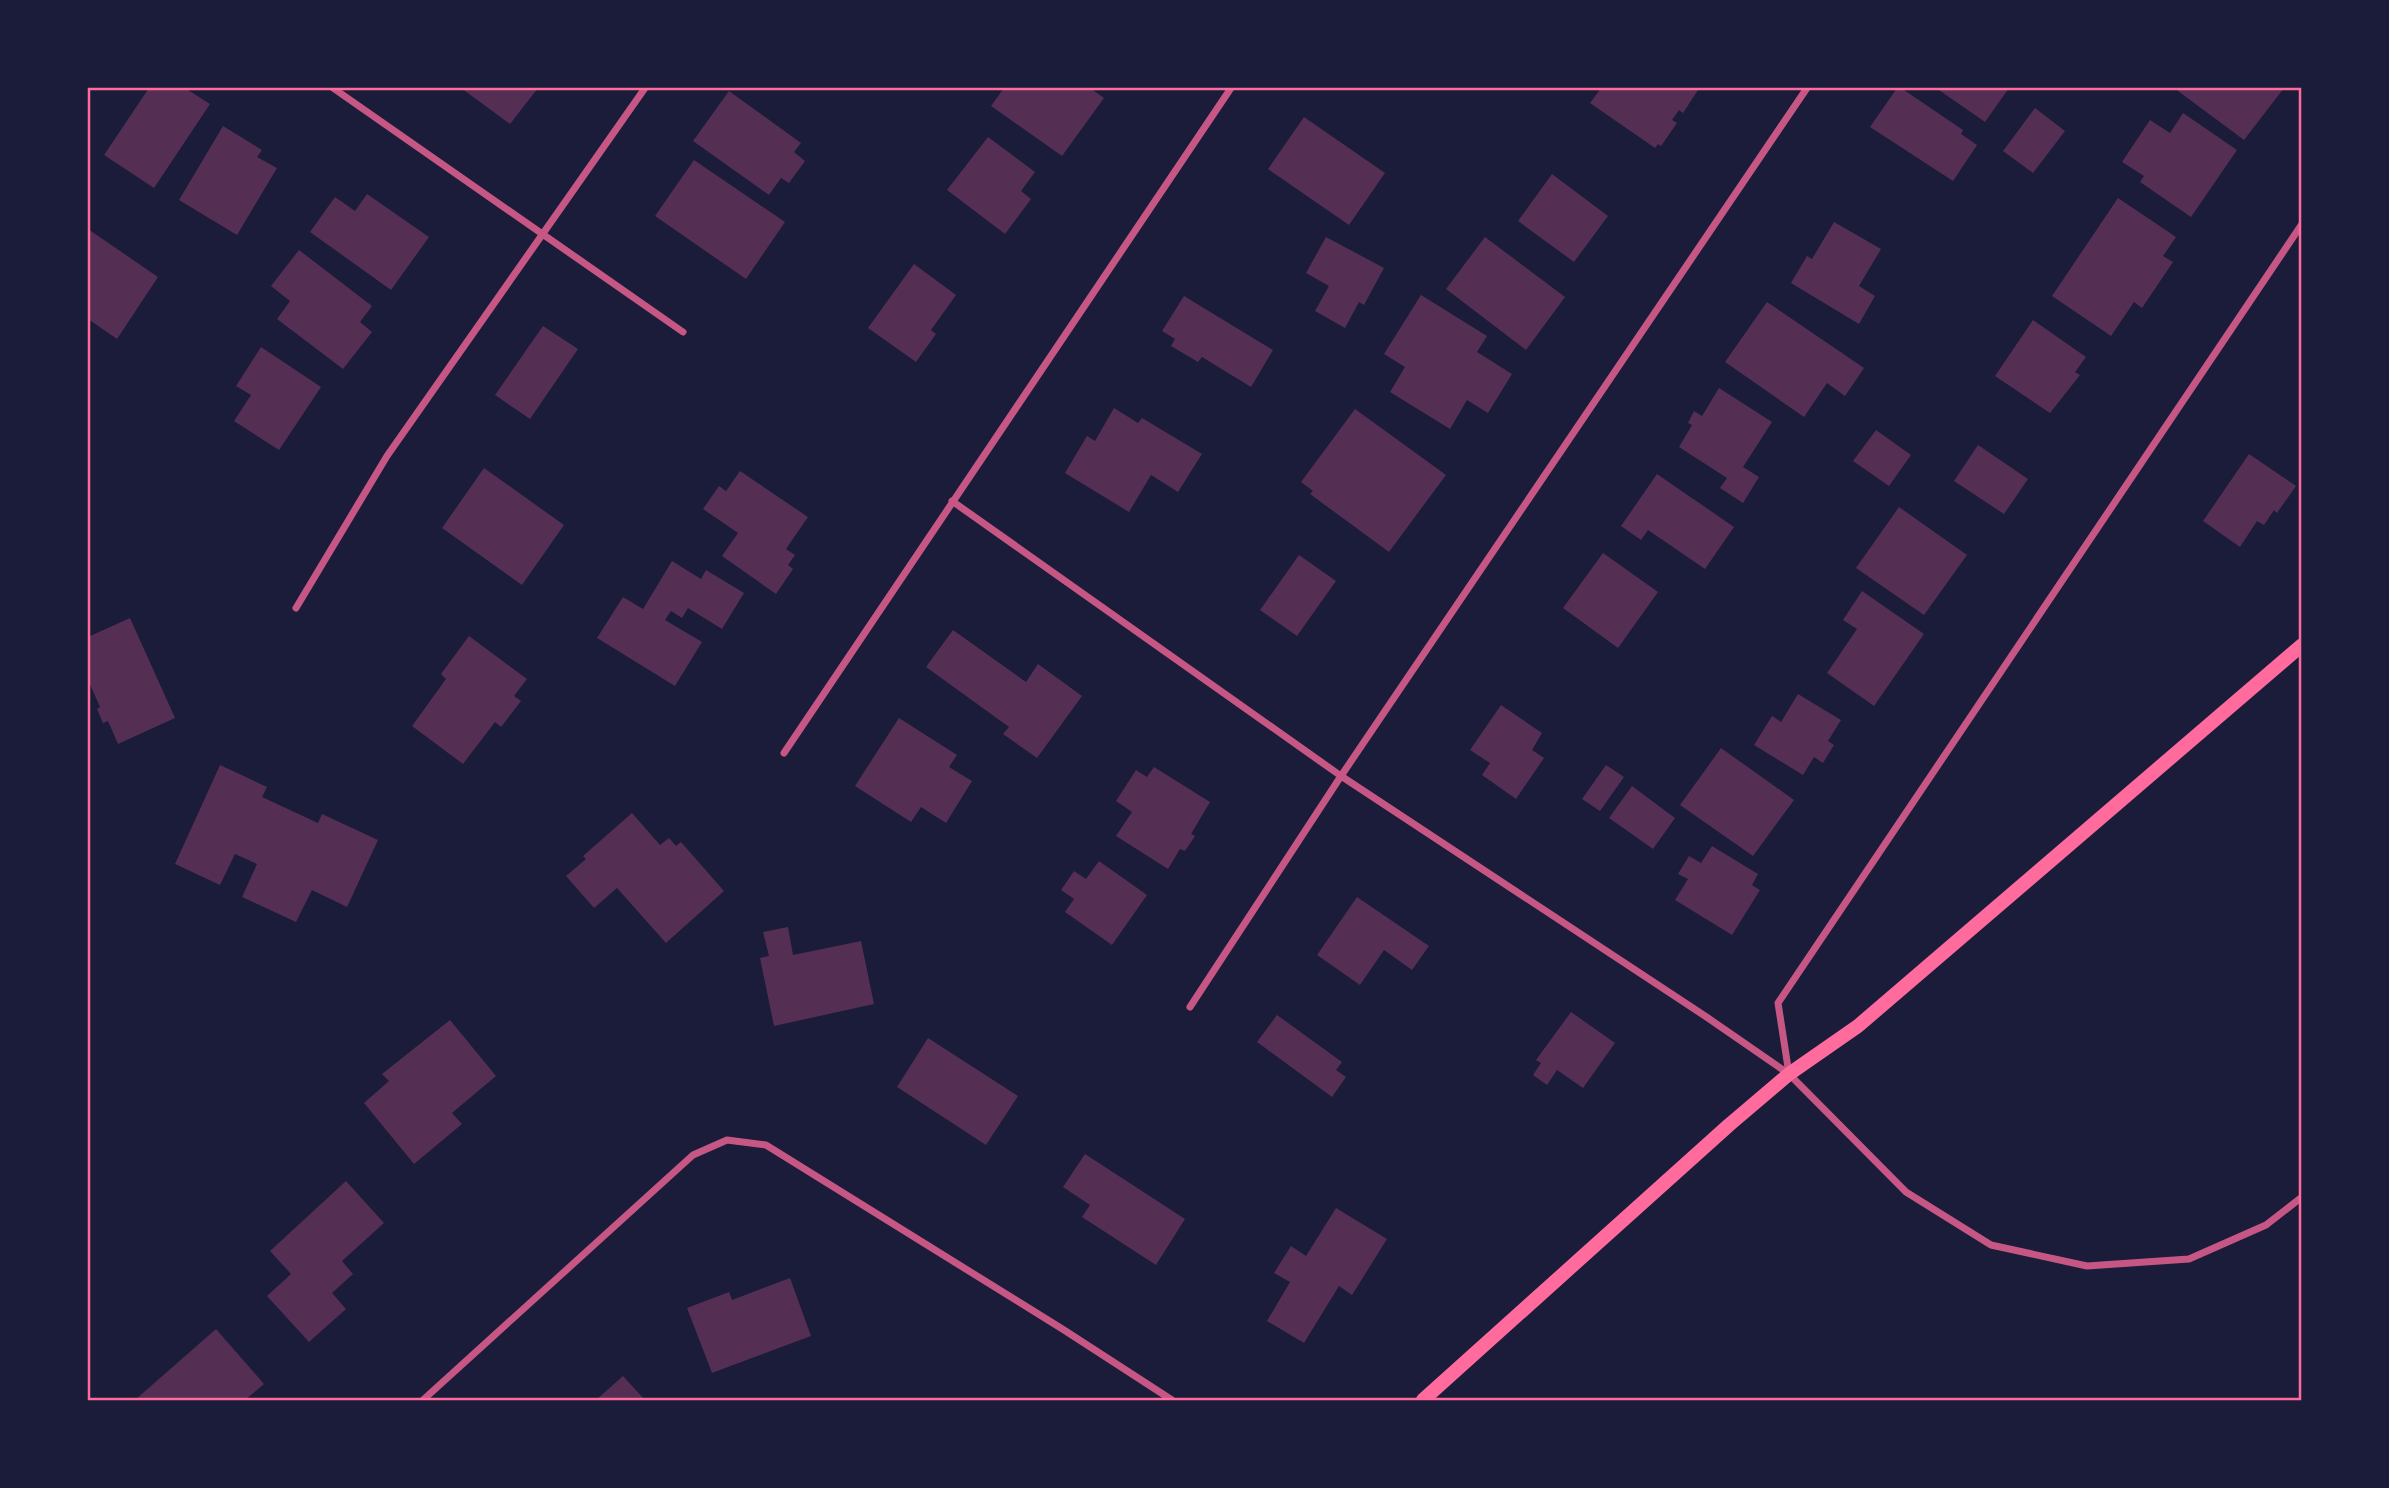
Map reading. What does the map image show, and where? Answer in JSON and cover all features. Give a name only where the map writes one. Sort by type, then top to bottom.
[{"type":"main road","points":[[1423,1401],[1660,1185],[1788,1074],[1858,1026],[2301,645]]},
{"type":"street","points":[[333,88],[683,331]]},
{"type":"street","points":[[296,608],[387,456],[645,88]]},
{"type":"street","points":[[784,753],[1231,88]]},
{"type":"street","points":[[1190,1007],[1341,776],[1807,88]]},
{"type":"street","points":[[1788,1074],[1778,1003],[2301,224]]},
{"type":"street","points":[[952,501],[1341,776],[1708,1018],[1788,1074],[1906,1192],[1991,1245],[2087,1266],[2189,1259],[2266,1224],[2301,1197]]},
{"type":"street","points":[[423,1401],[693,1155],[727,1140],[765,1145],[1053,1323],[1172,1401]]},
{"type":"building","points":[[149,88],[185,88],[210,104],[154,188],[104,155]]},
{"type":"building","points":[[461,88],[538,88],[510,124]]},
{"type":"building","points":[[1004,88],[1090,88],[1104,98],[1062,156],[991,106]]},
{"type":"building","points":[[1601,88],[1698,90],[1683,113],[1679,110],[1672,120],[1677,123],[1661,146],[1658,144],[1655,148],[1590,103]]},
{"type":"building","points":[[1897,88],[1901,88],[1963,130],[1961,134],[1977,145],[1953,181],[1870,127]]},
{"type":"building","points":[[1936,88],[2009,88],[1985,122]]},
{"type":"building","points":[[2174,88],[2284,88],[2244,140]]},
{"type":"building","points":[[729,91],[801,143],[794,152],[805,161],[789,183],[781,178],[769,195],[693,141]]},
{"type":"building","points":[[2035,108],[2065,131],[2033,173],[2003,151]]},
{"type":"building","points":[[2183,113],[2237,150],[2191,217],[2140,182],[2144,176],[2122,162],[2150,120],[2170,133]]},
{"type":"building","points":[[1304,117],[1385,173],[1349,225],[1268,169]]},
{"type":"building","points":[[223,126],[262,150],[257,157],[277,168],[237,235],[179,200]]},
{"type":"building","points":[[988,137],[1035,172],[1021,191],[1031,199],[1005,234],[947,190]]},
{"type":"building","points":[[694,160],[785,222],[746,279],[655,216]]},
{"type":"building","points":[[1552,174],[1608,216],[1574,262],[1518,221]]},
{"type":"building","points":[[367,194],[429,237],[391,290],[310,232],[335,197],[355,211]]},
{"type":"building","points":[[2118,198],[2176,237],[2163,256],[2173,262],[2142,308],[2134,302],[2111,336],[2052,296]]},
{"type":"building","points":[[1834,222],[1881,249],[1859,286],[1875,296],[1859,324],[1791,283],[1807,256],[1812,259]]},
{"type":"building","points":[[88,229],[158,277],[117,339],[88,319]]},
{"type":"building","points":[[1326,237],[1384,268],[1364,305],[1359,302],[1345,328],[1315,311],[1329,286],[1306,273]]},
{"type":"building","points":[[1485,237],[1565,297],[1526,350],[1446,289]]},
{"type":"building","points":[[299,250],[372,306],[360,322],[372,332],[343,369],[277,319],[290,301],[271,286]]},
{"type":"building","points":[[914,264],[956,295],[931,330],[936,334],[916,362],[868,328]]},
{"type":"building","points":[[1421,295],[1487,336],[1477,352],[1512,374],[1488,413],[1467,400],[1450,429],[1390,392],[1405,367],[1384,354]]},
{"type":"building","points":[[1184,296],[1273,350],[1251,387],[1202,357],[1198,362],[1171,346],[1175,339],[1162,331]]},
{"type":"building","points":[[1767,302],[1864,368],[1845,396],[1827,383],[1804,417],[1725,362]]},
{"type":"building","points":[[2033,320],[2086,357],[2075,372],[2080,375],[2050,413],[1995,376]]},
{"type":"building","points":[[543,326],[578,349],[530,419],[495,395]]},
{"type":"building","points":[[261,347],[321,387],[279,450],[234,421],[251,395],[236,386]]},
{"type":"building","points":[[1719,388],[1772,422],[1743,467],[1759,477],[1743,503],[1720,488],[1727,478],[1679,447],[1692,425],[1688,423],[1694,411],[1702,416]]},
{"type":"building","points":[[1114,408],[1138,423],[1142,418],[1202,454],[1178,492],[1151,475],[1129,512],[1065,473],[1087,436],[1095,441]]},
{"type":"building","points":[[1355,409],[1446,475],[1389,552],[1310,494],[1313,491],[1301,482]]},
{"type":"building","points":[[1876,430],[1911,455],[1889,486],[1853,461]]},
{"type":"building","points":[[1978,445],[2028,479],[2004,514],[1954,481]]},
{"type":"building","points":[[2249,454],[2296,486],[2277,513],[2274,510],[2264,525],[2257,521],[2240,547],[2203,521]]},
{"type":"building","points":[[484,468],[564,525],[522,585],[442,528]]},
{"type":"building","points":[[740,471],[808,517],[786,549],[795,555],[788,565],[793,569],[776,594],[722,556],[738,533],[703,509],[719,486],[726,491]]},
{"type":"building","points":[[1657,474],[1734,527],[1705,569],[1648,530],[1641,540],[1621,526]]},
{"type":"building","points":[[1899,507],[1967,555],[1924,615],[1856,568]]},
{"type":"building","points":[[1603,553],[1658,592],[1618,648],[1563,608]]},
{"type":"building","points":[[1299,555],[1336,581],[1297,636],[1260,610]]},
{"type":"building","points":[[672,561],[701,579],[706,570],[744,593],[722,629],[688,608],[682,618],[671,611],[665,620],[702,642],[675,686],[597,638],[623,597],[643,609]]},
{"type":"building","points":[[1862,591],[1924,634],[1874,706],[1827,673],[1857,629],[1843,620]]},
{"type":"building","points":[[130,618],[175,718],[118,744],[108,721],[103,723],[97,709],[100,707],[88,680],[88,637]]},
{"type":"building","points":[[953,630],[1026,682],[1038,664],[1082,696],[1037,758],[1003,734],[1009,727],[926,667]]},
{"type":"building","points":[[469,636],[527,679],[514,696],[521,701],[501,727],[495,722],[463,764],[412,726],[446,679],[441,674]]},
{"type":"building","points":[[1798,694],[1841,720],[1828,741],[1834,745],[1823,763],[1814,757],[1803,775],[1754,745],[1772,716],[1781,722]]},
{"type":"building","points":[[1501,705],[1542,733],[1532,750],[1544,758],[1516,799],[1482,775],[1490,763],[1470,750]]},
{"type":"building","points":[[899,718],[957,755],[949,767],[972,781],[946,823],[921,807],[911,822],[855,786]]},
{"type":"building","points":[[1721,748],[1794,800],[1753,856],[1680,805]]},
{"type":"building","points":[[220,765],[267,787],[262,797],[318,823],[322,814],[378,840],[347,907],[312,890],[296,922],[242,897],[257,864],[235,854],[220,885],[175,864]]},
{"type":"building","points":[[1606,765],[1624,777],[1600,811],[1582,799]]},
{"type":"building","points":[[1154,767],[1210,802],[1191,834],[1195,836],[1185,851],[1180,849],[1168,869],[1116,836],[1132,812],[1116,801],[1136,770],[1147,777]]},
{"type":"building","points":[[1632,786],[1675,818],[1653,849],[1609,818]]},
{"type":"building","points":[[632,813],[660,845],[669,838],[676,846],[681,842],[724,891],[666,943],[617,888],[594,908],[566,876],[586,859],[583,856]]},
{"type":"building","points":[[1712,846],[1758,874],[1752,885],[1760,890],[1732,935],[1675,900],[1688,879],[1678,874],[1689,856],[1701,863]]},
{"type":"building","points":[[1099,861],[1147,895],[1112,945],[1065,912],[1074,899],[1061,890],[1074,871],[1086,879]]},
{"type":"building","points":[[1357,897],[1429,946],[1412,970],[1384,950],[1360,985],[1317,955]]},
{"type":"building","points":[[788,927],[793,955],[861,941],[874,1004],[774,1026],[760,958],[769,956],[763,932]]},
{"type":"building","points":[[1571,1012],[1615,1043],[1583,1088],[1557,1070],[1547,1085],[1533,1075],[1541,1063],[1536,1060]]},
{"type":"building","points":[[1277,1015],[1342,1062],[1336,1070],[1346,1077],[1332,1097],[1257,1042]]},
{"type":"building","points":[[450,1020],[496,1076],[452,1113],[462,1124],[414,1164],[364,1103],[389,1081],[382,1074]]},
{"type":"building","points":[[928,1038],[1018,1096],[986,1145],[897,1087]]},
{"type":"building","points":[[1085,1154],[1185,1219],[1156,1265],[1082,1217],[1090,1205],[1063,1187]]},
{"type":"building","points":[[346,1181],[384,1223],[342,1261],[353,1274],[332,1293],[346,1309],[309,1342],[267,1296],[291,1274],[270,1251]]},
{"type":"building","points":[[1336,1208],[1387,1239],[1352,1295],[1339,1286],[1304,1343],[1267,1321],[1290,1282],[1274,1273],[1291,1246],[1306,1256]]},
{"type":"building","points":[[790,1278],[811,1336],[712,1373],[687,1308],[729,1292],[732,1300]]},
{"type":"building","points":[[216,1329],[264,1384],[245,1400],[135,1400]]},
{"type":"building","points":[[623,1376],[645,1400],[596,1400]]}]
